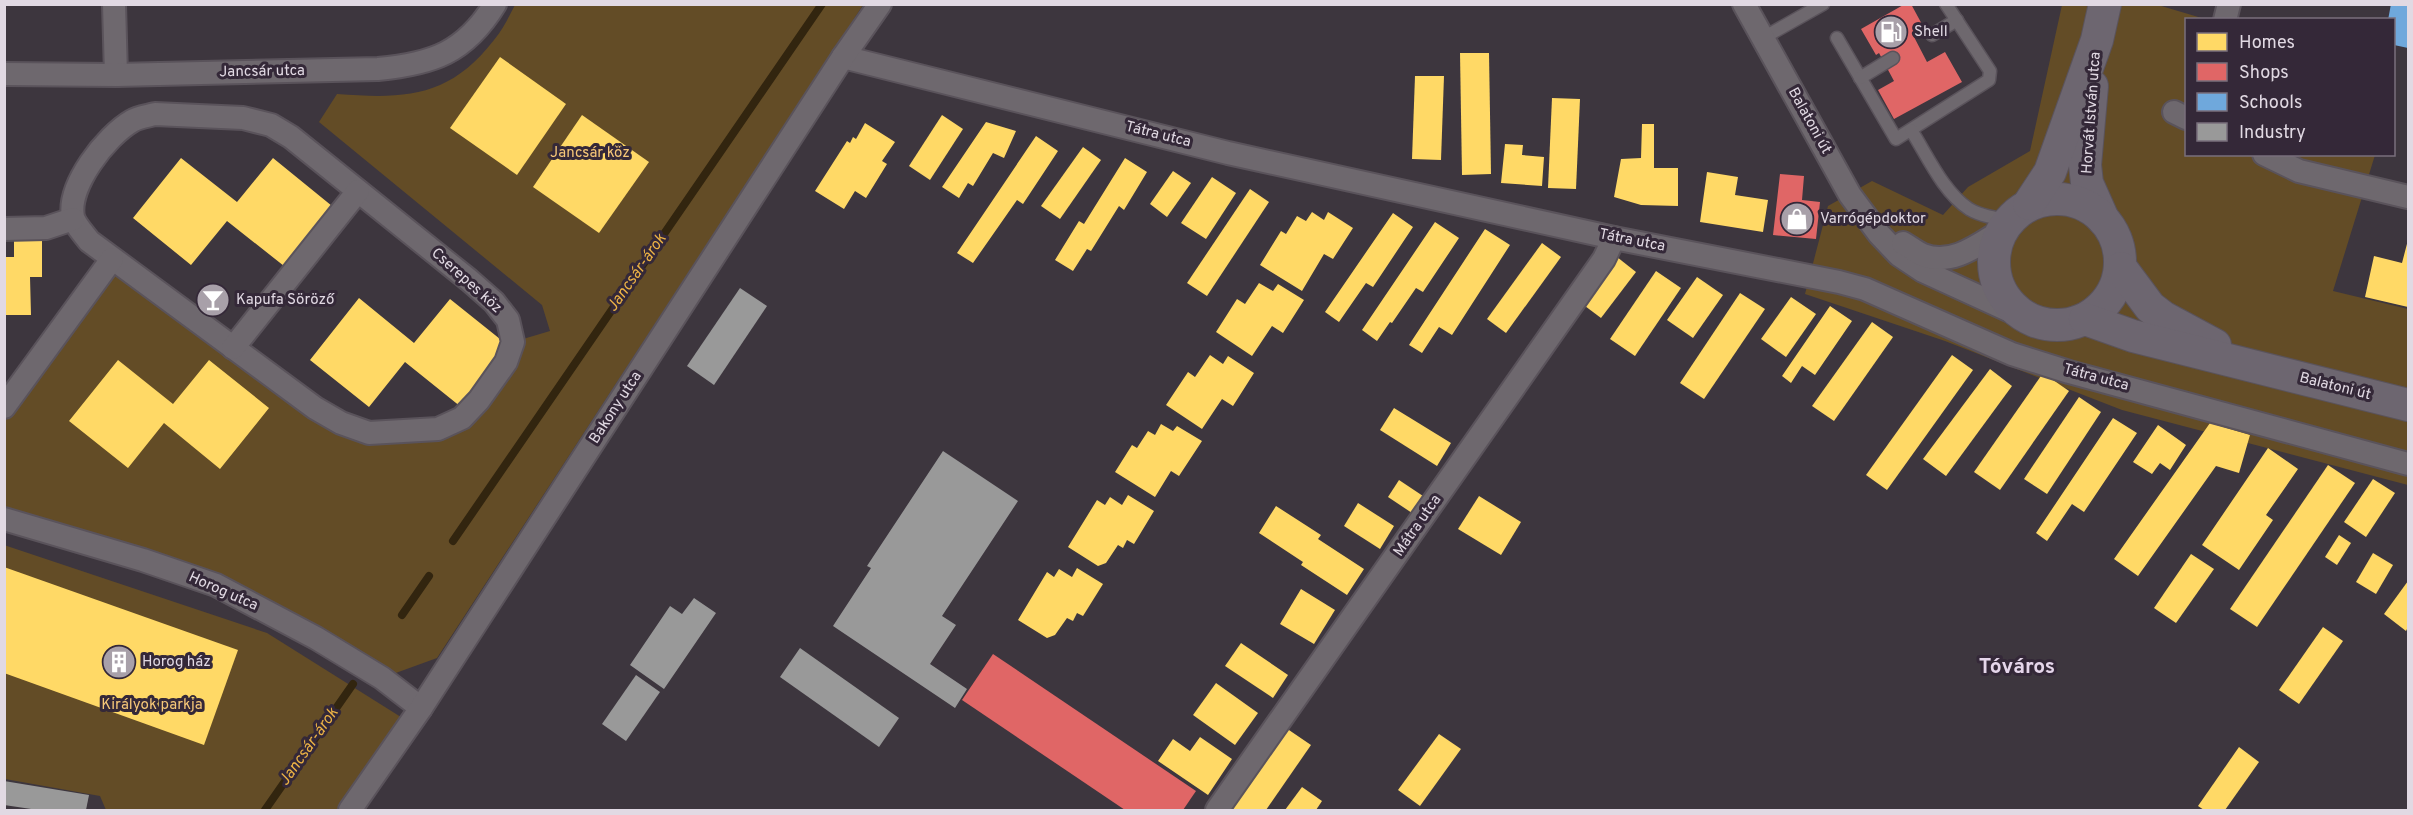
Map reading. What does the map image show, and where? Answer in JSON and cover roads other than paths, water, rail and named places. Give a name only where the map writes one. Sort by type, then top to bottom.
[{"type":"main road","name":"Horvát István utca","points":[[2103,219],[2090,190],[2085,165],[2097,40],[2105,4]]},
{"type":"main road","name":"Horvát István utca","points":[[2013,219],[2050,172],[2097,40]]},
{"type":"main road","points":[[2050,198],[2068,200],[2087,207],[2103,219],[2116,237],[2121,268],[2114,291],[2095,313],[2085,320],[2059,326],[2032,321],[2010,304],[1998,285],[1993,258],[2013,219],[2050,198]]},
{"type":"main road","name":"Balatoni út","points":[[2121,268],[2150,307],[2163,317],[2261,369]]},
{"type":"main road","name":"Balatoni út","points":[[2085,320],[2133,336],[2409,405]]},
{"type":"street","points":[[114,4],[116,75]]},
{"type":"street","name":"Jancsár utca","points":[[4,74],[116,75],[368,70],[412,66],[438,58],[460,44],[483,24],[495,4]]},
{"type":"street","name":"Bakony utca","points":[[350,810],[421,708],[843,57],[880,4]]},
{"type":"street","name":"Balatoni út","points":[[1751,7],[1763,38],[1850,195],[1879,234],[1899,255],[1923,271],[2032,321]]},
{"type":"street","name":"Tátra utca","points":[[843,57],[1228,153],[1614,238],[1839,282],[1864,289],[2012,354],[2069,372],[2409,464]]},
{"type":"street","name":"Cserepes köz","points":[[155,114],[243,118],[271,125],[291,137],[494,302],[508,320],[513,342],[506,362],[479,400],[462,418],[438,429],[369,433],[341,423],[315,408],[112,259],[89,241],[73,219],[73,197],[84,173],[112,137],[133,121],[155,114]]},
{"type":"street","points":[[2268,156],[2299,171],[2409,197]]},
{"type":"street","points":[[233,348],[358,191]]},
{"type":"street","points":[[4,229],[46,228],[73,219]]},
{"type":"street","points":[[1879,234],[1904,244],[1922,255],[1945,259],[1971,249],[2013,219]]},
{"type":"street","name":"Mátra utca","points":[[1217,810],[1597,269],[1614,238]]},
{"type":"street","points":[[4,407],[112,259]]},
{"type":"street","name":"Horog utca","points":[[4,519],[143,560],[216,585],[316,638],[382,678],[421,708]]},
{"type":"lane","points":[[1763,38],[1823,4]]},
{"type":"lane","points":[[1836,38],[1896,139],[1989,80],[1990,71],[1946,4]]},
{"type":"lane","points":[[1932,35],[1957,20]]},
{"type":"lane","points":[[1860,78],[1893,58]]},
{"type":"lane","points":[[1911,130],[1948,188],[1963,203],[1980,214],[2013,219]]},
{"type":"waterway","name":"Jancsár-árok","points":[[453,541],[822,4]]},
{"type":"waterway","name":"Jancsár-árok","points":[[402,615],[429,576]]},
{"type":"waterway","name":"Jancsár-árok","points":[[265,810],[353,684]]},
{"type":"place","name":"Shell","points":[[1891,32]]},
{"type":"place","name":"Varrógépdoktor","points":[[1797,219]]},
{"type":"place","name":"Kapufa Söröző","points":[[213,300]]},
{"type":"place","name":"Horog ház","points":[[119,662]]},
{"type":"district","name":"Tóváros","points":[[2017,667]]},
{"type":"park label","name":"Jancsár köz","points":[[590,153]]},
{"type":"park label","name":"Királyok parkja","points":[[152,705]]}]
